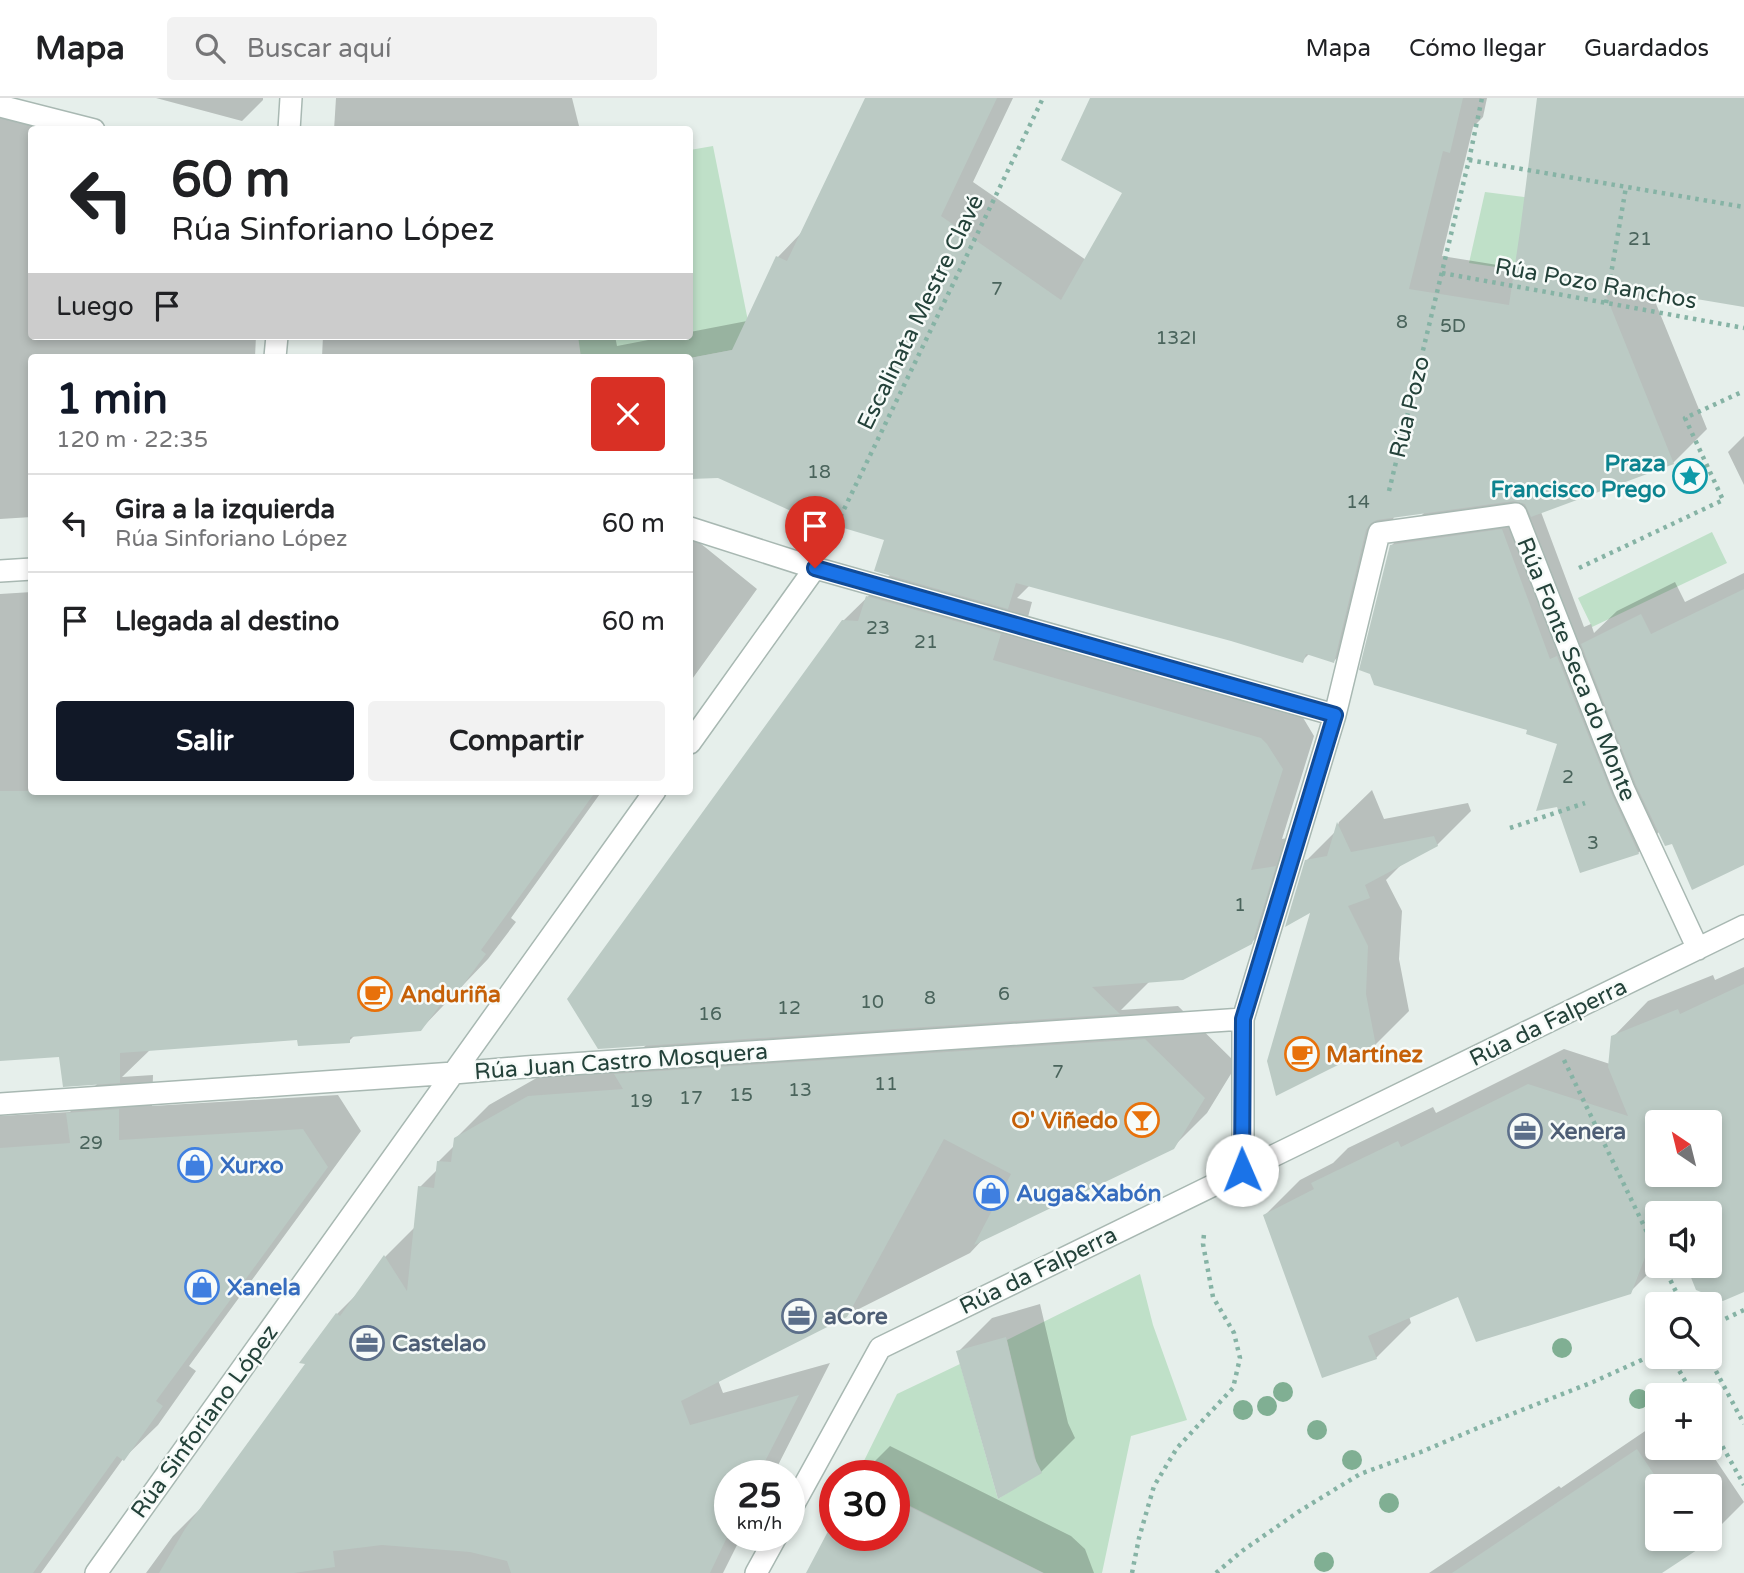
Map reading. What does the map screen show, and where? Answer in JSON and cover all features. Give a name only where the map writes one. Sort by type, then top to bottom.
[{"type":"street","points":[[289,126],[291,98]]},
{"type":"street","points":[[0,106],[78,126]]},
{"type":"street","name":"Rúa Fonte Seca do Monte","points":[[1379,533],[1516,514],[1624,790],[1698,950]]},
{"type":"street","points":[[693,529],[815,568],[1335,715]]},
{"type":"street","points":[[1242,1170],[1243,1019],[1335,715],[1379,533]]},
{"type":"street","points":[[693,739],[815,568]]},
{"type":"street","points":[[0,570],[28,569]]},
{"type":"street","name":"Rúa Sinforiano López","points":[[96,1573],[652,795]]},
{"type":"street","name":"Rúa da Falperra","points":[[805,1484],[880,1348],[1744,926]]},
{"type":"street","name":"Rúa Juan Castro Mosquera","points":[[0,1104],[1243,1019]]},
{"type":"street","points":[[756,1573],[768,1551]]},
{"type":"path","name":"Escalinata Mestre Clavé","points":[[828,541],[1043,98]]},
{"type":"path","name":"Rúa Pozo","points":[[1379,533],[1482,98]]},
{"type":"path","points":[[1469,160],[1744,207]]},
{"type":"path","points":[[1606,303],[1626,187]]},
{"type":"path","name":"Rúa Pozo Ranchos","points":[[1442,272],[1744,328]]},
{"type":"path","points":[[1544,584],[1723,500],[1685,418],[1744,390]]},
{"type":"path","points":[[1510,828],[1624,790]]},
{"type":"path","points":[[1564,1060],[1645,1229]]},
{"type":"path","points":[[1132,1573],[1154,1486],[1177,1448],[1233,1388],[1241,1358],[1234,1333],[1213,1297],[1203,1244],[1205,1230]]},
{"type":"path","points":[[1722,1320],[1744,1310]]},
{"type":"path","points":[[1216,1573],[1242,1551],[1298,1512],[1360,1474],[1421,1452],[1645,1358]]},
{"type":"path","points":[[1716,1369],[1744,1424]]},
{"type":"path","points":[[1722,1446],[1744,1485]]},
{"type":"green space","points":[[713,146],[753,346],[693,357],[693,354],[581,354],[579,340],[693,340],[693,149]]},
{"type":"green space","points":[[1485,192],[1533,198],[1523,271],[1469,263]]},
{"type":"green space","points":[[1712,532],[1727,563],[1592,627],[1578,598]]},
{"type":"green space","points":[[1140,1274],[1153,1325],[1187,1420],[1131,1436],[1102,1573],[1044,1573],[910,1506],[910,1460],[864,1460],[897,1394],[960,1364],[998,1499],[1009,1492],[1036,1461],[1007,1340]]},
{"type":"building","points":[[865,98],[997,98],[941,216],[1061,300],[1122,193],[1061,160],[1090,98],[1463,98],[1450,153],[1443,151],[1409,289],[1509,305],[1537,98],[1744,98],[1744,307],[1601,283],[1674,464],[1531,517],[1525,504],[1514,501],[1371,523],[1366,530],[1334,663],[1306,654],[1303,663],[1016,583],[1008,609],[874,571],[884,540],[800,515],[718,478],[693,479],[693,357],[732,350],[776,256],[787,261]]},
{"type":"building","points":[[1502,529],[1550,659],[1557,656],[1612,795],[1639,854],[1580,873],[1557,807],[1536,811],[1557,744],[1526,734],[1527,730],[1374,685],[1370,674],[1359,670],[1390,545]]},
{"type":"building","points":[[1744,589],[1744,865],[1692,890],[1672,844],[1665,846],[1636,785],[1581,644],[1641,614],[1651,634]]},
{"type":"building","points":[[866,596],[1001,634],[993,660],[1261,738],[1283,769],[1251,870],[1276,866],[1252,944],[1183,980],[1092,987],[1120,1014],[598,1049],[567,999],[842,620],[858,621]]},
{"type":"building","points":[[0,791],[28,791],[28,795],[593,795],[481,950],[486,954],[457,993],[452,989],[421,1031],[350,1037],[350,1043],[298,1046],[297,1040],[120,1053],[120,1083],[63,1087],[59,1057],[0,1061]]},
{"type":"building","points":[[1337,822],[1351,852],[1434,836],[1438,846],[1365,885],[1370,898],[1348,906],[1368,946],[1366,994],[1376,1046],[1276,1096],[1267,1061],[1310,913],[1285,927],[1305,860],[1327,856]]},
{"type":"building","points":[[1744,984],[1744,1292],[1723,1301],[1722,1292],[1696,1290],[1691,1278],[1722,1278],[1722,1201],[1645,1201],[1645,1257],[1631,1294],[1476,1342],[1458,1297],[1368,1336],[1377,1359],[1322,1378],[1263,1215],[1314,1189],[1311,1183],[1398,1141],[1401,1147],[1528,1084],[1628,1116],[1608,1067],[1611,1036],[1678,1009],[1680,1014]]},
{"type":"building","points":[[1145,1039],[1205,1098],[1174,1149],[974,1245],[1011,1174],[944,1139],[847,1317],[681,1401],[690,1425],[799,1395],[766,1460],[714,1460],[714,1551],[720,1551],[710,1573],[511,1573],[507,1561],[470,1552],[382,1545],[333,1551],[335,1567],[294,1573],[159,1573],[185,1529],[305,1364],[299,1363],[336,1313],[340,1316],[384,1255],[407,1291],[418,1186],[434,1188],[437,1161],[451,1162],[454,1138],[528,1096],[623,1089],[614,1074]]},
{"type":"building","points":[[119,1109],[119,1140],[303,1129],[328,1167],[156,1401],[163,1406],[124,1461],[117,1456],[33,1573],[0,1573],[0,1148],[70,1143],[66,1113]]},
{"type":"building","points":[[1006,1337],[1034,1457],[1042,1473],[998,1499],[956,1351]]},
{"type":"building","points":[[1637,1449],[1654,1474],[1645,1474],[1645,1551],[1695,1551],[1662,1573],[1452,1573]]},
{"type":"building","points":[[910,1507],[1043,1573],[806,1573],[819,1548],[819,1551],[910,1551]]},
{"type":"place","name":"Praza Francisco Prego","points":[[1690,476]]},
{"type":"place","name":"Anduriña","points":[[375,994]]},
{"type":"place","name":"Martínez","points":[[1302,1054]]},
{"type":"place","name":"O' Viñedo","points":[[1142,1120]]},
{"type":"place","name":"Xenera","points":[[1525,1131]]},
{"type":"place","name":"Xurxo","points":[[195,1165]]},
{"type":"place","name":"Auga&Xabón","points":[[991,1193]]},
{"type":"place","name":"Xanela","points":[[202,1287]]},
{"type":"place","name":"aCore","points":[[799,1316]]},
{"type":"place","name":"Castelao","points":[[367,1343]]},
{"type":"route","points":[[815,568],[1335,715],[1243,1019],[1242,1170]]}]
